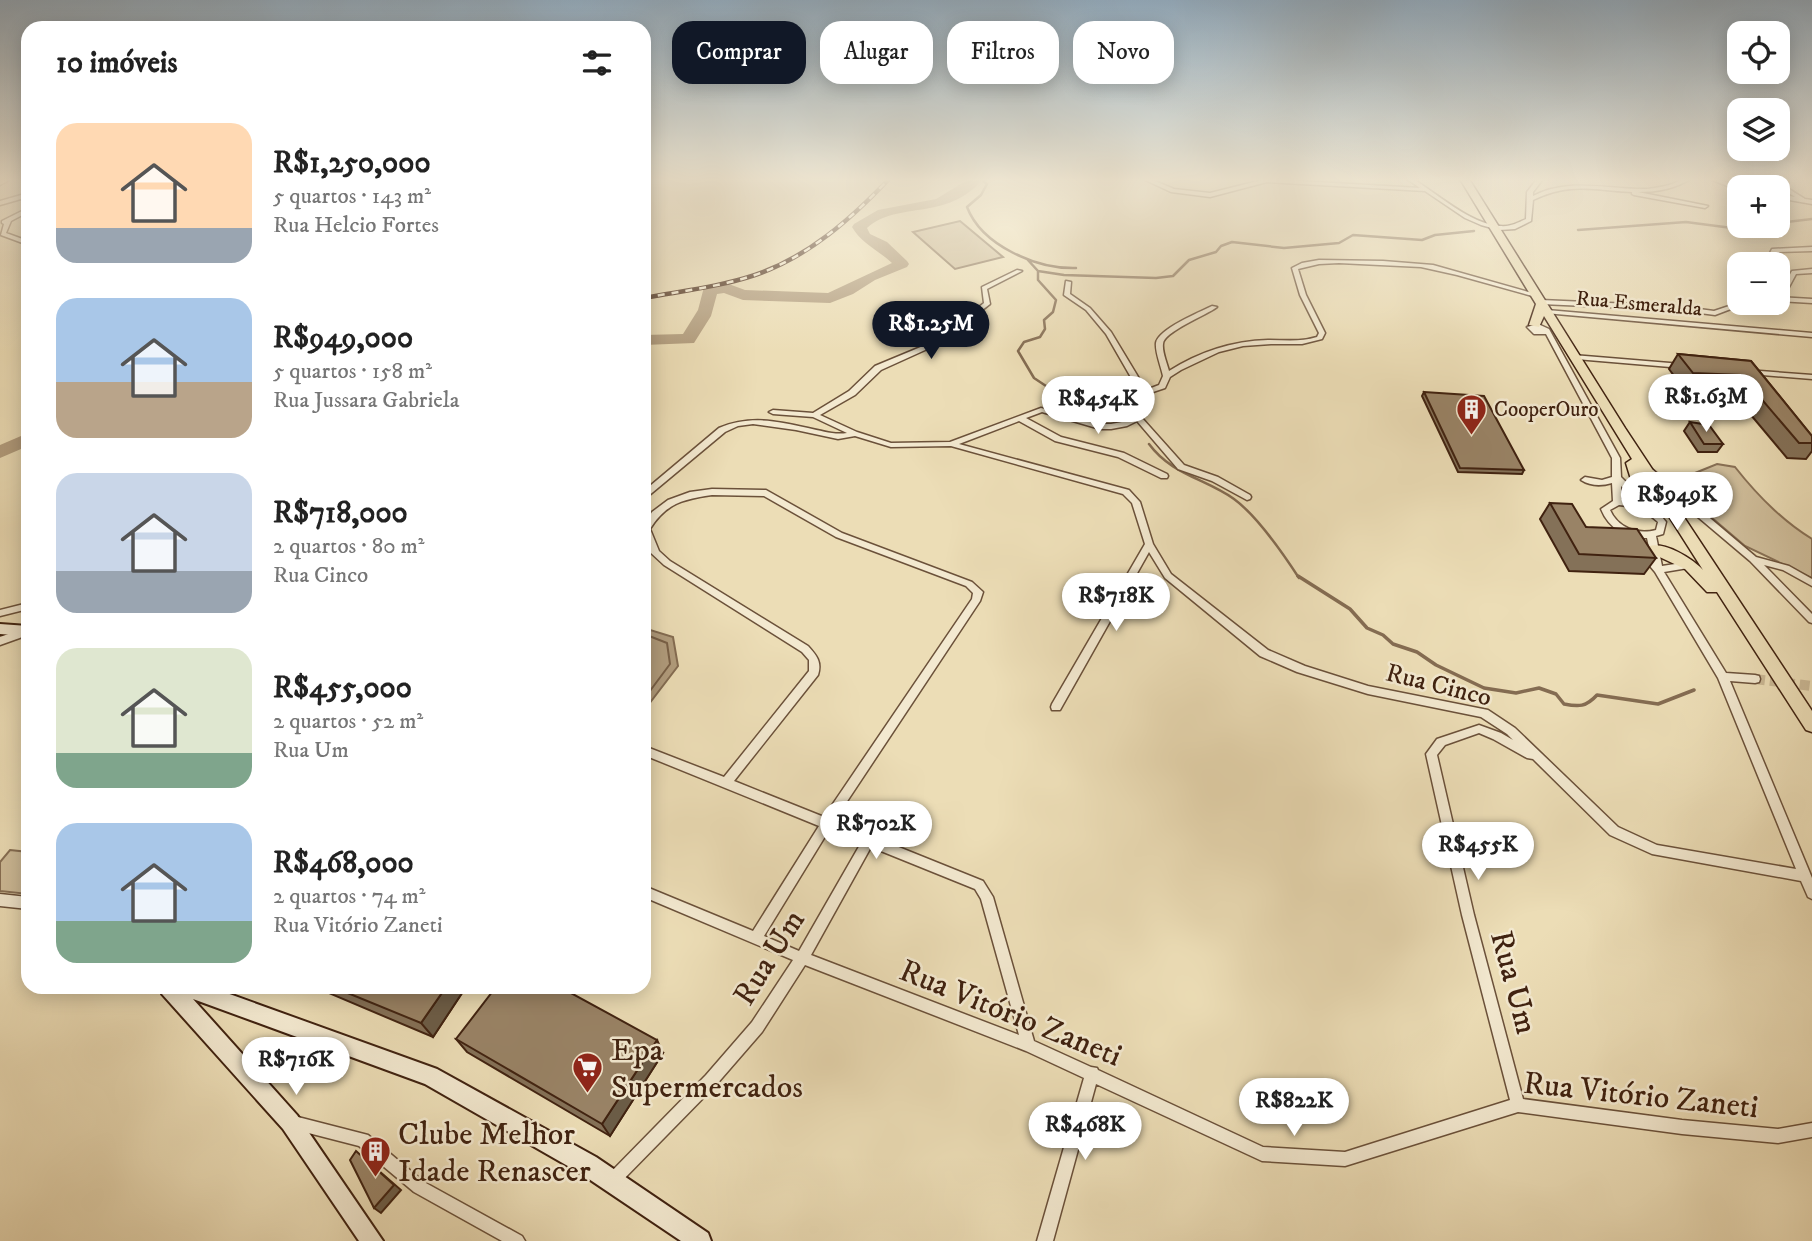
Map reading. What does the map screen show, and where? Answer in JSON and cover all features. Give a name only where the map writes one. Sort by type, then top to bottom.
[{"type":"main road","points":[[1500,237],[1619,428],[1642,474],[1678,520],[1812,725]]},
{"type":"main road","points":[[1541,330],[1542,303]]},
{"type":"main road","points":[[1635,500],[1641,489],[1642,474]]},
{"type":"main road","points":[[1652,542],[1690,565],[1702,576],[1755,640]]},
{"type":"street","points":[[1773,252],[1812,249]]},
{"type":"street","points":[[1144,393],[1162,386],[1167,376],[1198,356],[1269,342],[1303,343],[1320,338],[1322,333],[1303,295],[1295,268],[1300,264],[1331,261],[1423,265],[1542,303],[1664,307],[1715,313],[1727,309]]},
{"type":"street","points":[[814,415],[852,393],[878,368],[954,335],[970,317],[987,304],[984,288],[1019,271]]},
{"type":"street","points":[[1790,271],[1812,271]]},
{"type":"street","points":[[1790,280],[1794,273]]},
{"type":"street","points":[[774,412],[814,415],[855,434],[891,444],[951,444],[1041,410],[1088,424],[1122,427],[1138,418],[1144,393],[1109,333],[1088,309],[1068,295],[1068,282]]},
{"type":"street","points":[[1790,300],[1812,301]]},
{"type":"street","name":"Rua Esmeralda","points":[[1542,303],[1812,335]]},
{"type":"street","points":[[1167,376],[1159,344],[1161,338],[1214,307]]},
{"type":"street","points":[[1541,330],[1552,342],[1616,458],[1617,502]]},
{"type":"street","points":[[1576,357],[1694,368]]},
{"type":"street","points":[[1746,372],[1812,377]]},
{"type":"street","points":[[1138,418],[1181,467],[1216,478],[1247,496]]},
{"type":"street","points":[[1021,419],[1058,439],[1121,455],[1164,476]]},
{"type":"street","points":[[651,489],[722,430],[736,424],[753,422],[838,437],[855,434]]},
{"type":"street","name":"Rua Cinco","points":[[951,444],[1126,492],[1136,502],[1149,544],[1168,576],[1264,653],[1301,669],[1368,690],[1484,713],[1511,731],[1614,831],[1656,850],[1804,876]]},
{"type":"street","points":[[1642,474],[1753,559],[1812,620]]},
{"type":"street","points":[[1586,480],[1603,483],[1617,478]]},
{"type":"street","points":[[1617,478],[1635,500],[1662,522],[1660,532],[1652,542]]},
{"type":"street","points":[[651,520],[671,502],[690,495],[725,491],[766,493],[839,535],[969,584],[978,592],[977,599],[827,822],[756,938]]},
{"type":"street","points":[[1635,500],[1617,502],[1605,509],[1607,516],[1658,570],[1723,677],[1812,893]]},
{"type":"street","points":[[1617,526],[1652,542]]},
{"type":"street","points":[[1652,542],[1658,570]]},
{"type":"street","points":[[651,543],[656,553],[667,563],[805,649],[814,659],[814,672],[726,783]]},
{"type":"street","points":[[1056,707],[1149,544]]},
{"type":"street","points":[[1753,559],[1786,568],[1812,583]]},
{"type":"street","points":[[1658,570],[1690,565]]},
{"type":"street","points":[[0,612],[21,608]]},
{"type":"street","points":[[0,629],[21,630]]},
{"type":"street","points":[[0,641],[21,634]]},
{"type":"street","points":[[1723,677],[1755,679]]},
{"type":"street","name":"Rua Um","points":[[1518,1105],[1468,915],[1431,754],[1441,741],[1479,729],[1545,763]]},
{"type":"street","points":[[651,753],[979,885],[987,897],[1029,1045]]},
{"type":"street","name":"Rua Um","points":[[611,1181],[711,1080],[757,1027],[802,958],[869,840]]},
{"type":"street","name":"Rua Vitório Zaneti","points":[[651,894],[802,958],[1029,1045],[1262,1154],[1345,1159],[1518,1105],[1682,1127],[1778,1136],[1812,1130]]},
{"type":"street","points":[[0,900],[21,902]]},
{"type":"street","points":[[175,994],[290,1122],[372,1241]]},
{"type":"street","points":[[203,994],[430,1076],[588,1165],[700,1241]]},
{"type":"street","points":[[1045,1241],[1092,1073]]},
{"type":"street","points":[[290,1122],[363,1140],[419,1187],[517,1241]]},
{"type":"shaded area","points":[[919,237],[979,237],[1003,257],[955,269]]},
{"type":"shaded area","points":[[1717,464],[1735,467],[1770,506],[1812,539],[1812,578],[1745,546],[1698,506],[1695,473]]},
{"type":"shaded area","points":[[10,850],[21,851],[21,893],[0,891],[0,862]]},
{"type":"water","points":[[651,630],[673,637],[678,666],[651,701]]},
{"type":"building","points":[[1678,354],[1751,361],[1812,436],[1812,443],[1799,443],[1741,375],[1693,373]]},
{"type":"building","name":"CooperOuro","points":[[1424,392],[1484,396],[1524,470],[1460,468]]},
{"type":"building","points":[[1690,422],[1709,425],[1723,444],[1704,444]]},
{"type":"building","points":[[1550,503],[1572,504],[1586,527],[1637,529],[1656,558],[1579,554]]},
{"type":"building","points":[[350,994],[441,994],[421,1023]]},
{"type":"building","name":"Epa Supermercados","points":[[491,994],[573,994],[657,1040],[602,1124],[456,1039]]},
{"type":"building","name":"Clube Melhor Idade Renascer","points":[[356,1151],[394,1185],[374,1208],[350,1160]]},
{"type":"waterway","points":[[651,340],[688,339],[703,316],[709,290],[726,288],[743,295],[830,298],[902,264],[882,245],[865,237]]},
{"type":"waterway","points":[[990,237],[1012,253],[1028,259],[1076,268]]},
{"type":"waterway","points":[[1038,271],[1064,275],[1156,278],[1173,276],[1189,260],[1216,252],[1221,246],[1232,242],[1284,248],[1339,243],[1350,237]]},
{"type":"waterway","points":[[1379,237],[1422,240],[1430,237]]},
{"type":"waterway","points":[[1027,259],[1038,271]]},
{"type":"waterway","points":[[1038,271],[1038,280],[1056,300],[1053,312],[1044,320],[1045,329],[1040,337],[1024,342],[1018,351],[1034,378],[1046,386],[1068,387],[1086,396],[1099,410],[1119,419]]},
{"type":"waterway","points":[[0,452],[21,442]]},
{"type":"waterway","points":[[1149,444],[1168,463],[1223,492],[1242,506],[1269,536],[1299,578]]},
{"type":"waterway","points":[[1298,576],[1350,609],[1367,628],[1383,635],[1393,644],[1417,652],[1436,665],[1484,688],[1516,693],[1539,688],[1556,694],[1564,704],[1578,706],[1586,704],[1597,695],[1658,704],[1694,690]]},
{"type":"tunnel","points":[[1755,679],[1812,686]]},
{"type":"railway","points":[[651,297],[728,283],[755,275],[793,258],[825,237]]},
{"type":"place","name":"CooperOuro","points":[[1471,436]]},
{"type":"place","name":"Epa Supermercados","points":[[588,1094]]},
{"type":"place","name":"Clube Melhor Idade Renascer","points":[[375,1178]]}]
